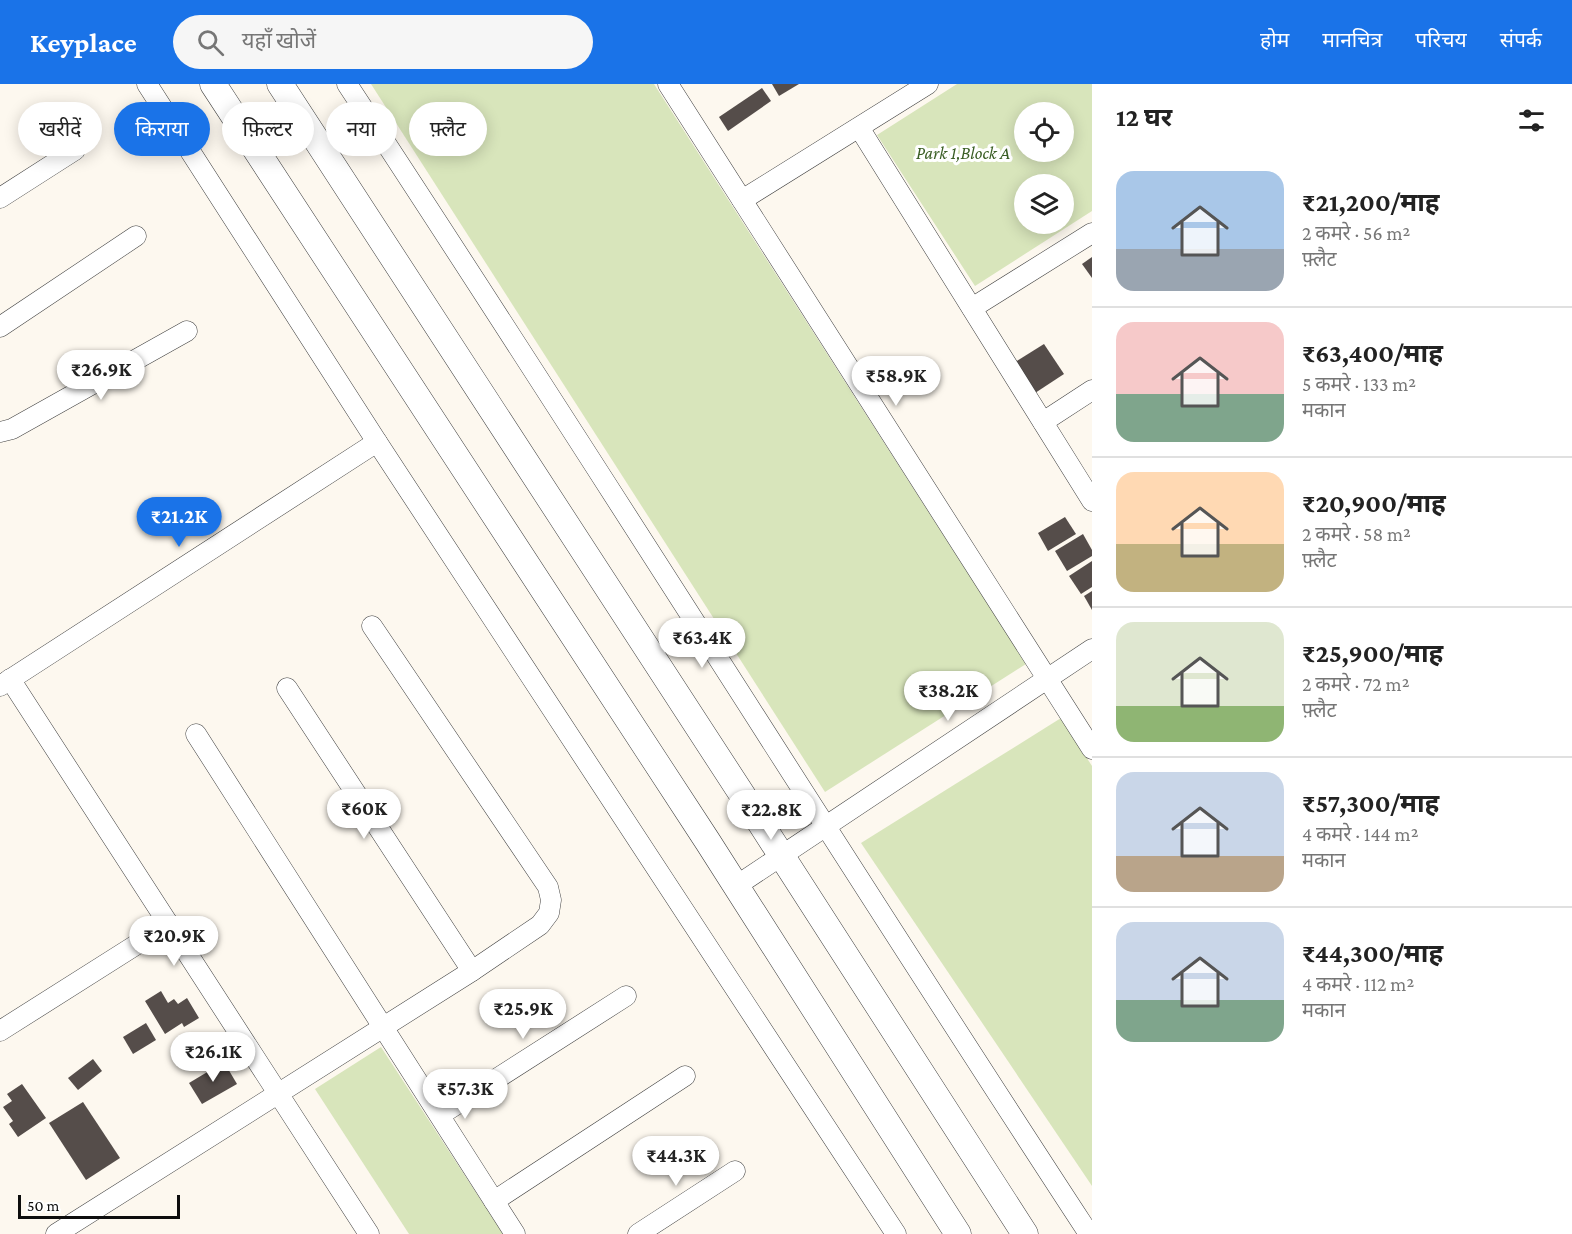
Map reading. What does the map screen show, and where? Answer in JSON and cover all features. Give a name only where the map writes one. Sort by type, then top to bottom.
[{"type":"street","points":[[147,84],[378,442],[896,1234]]},
{"type":"street","points":[[213,84],[736,886],[958,1234]]},
{"type":"street","points":[[280,84],[1025,1234]]},
{"type":"street","points":[[346,84],[491,303],[825,827],[1089,1234]]},
{"type":"street","points":[[742,200],[860,129],[928,84]]},
{"type":"street","points":[[672,86],[742,200],[1092,749]]},
{"type":"street","points":[[860,129],[1092,501]]},
{"type":"street","points":[[0,198],[66,156]]},
{"type":"street","points":[[972,309],[1092,233]]},
{"type":"street","points":[[0,327],[136,236]]},
{"type":"street","points":[[0,432],[12,429],[187,331]]},
{"type":"street","points":[[1042,422],[1092,390]]},
{"type":"street","points":[[369,1234],[169,924],[5,682],[378,442]]},
{"type":"street","points":[[56,1234],[472,971],[540,925],[549,913],[551,900],[548,887],[372,626]]},
{"type":"street","points":[[736,886],[1092,649]]},
{"type":"street","points":[[286,688],[472,971]]},
{"type":"street","points":[[196,734],[515,1234]]},
{"type":"street","points":[[0,1031],[169,924]]},
{"type":"street","points":[[440,1115],[626,996]]},
{"type":"street","points":[[494,1201],[685,1076]]},
{"type":"street","points":[[638,1234],[735,1172]]},
{"type":"green space","points":[[371,84],[654,84],[1026,664],[825,792],[417,156],[487,156],[487,102],[409,102],[409,143],[397,125],[397,102],[383,102]]},
{"type":"green space","name":"Park 1,Block A","points":[[957,84],[1092,84],[1092,211],[1074,223],[1074,174],[1014,174],[1014,234],[1056,234],[975,286],[877,135]]},
{"type":"green space","points":[[1061,718],[1092,766],[1092,1186],[861,843]]},
{"type":"green space","points":[[381,1047],[503,1234],[409,1234],[315,1089]]},
{"type":"building","points":[[772,84],[799,84],[779,96]]},
{"type":"building","points":[[762,88],[771,101],[728,131],[719,117]]},
{"type":"building","points":[[1092,257],[1092,278],[1082,264]]},
{"type":"building","points":[[1044,344],[1064,374],[1032,395],[1012,364]]},
{"type":"building","points":[[1065,517],[1076,534],[1048,551],[1038,533]]},
{"type":"building","points":[[1083,534],[1092,550],[1092,556],[1067,571],[1055,551]]},
{"type":"building","points":[[1092,561],[1092,587],[1081,594],[1069,576]]},
{"type":"building","points":[[1092,591],[1092,610],[1084,596]]},
{"type":"building","points":[[161,991],[168,1003],[174,999],[178,1004],[187,998],[199,1018],[184,1027],[182,1023],[165,1034],[145,1001]]},
{"type":"building","points":[[146,1023],[156,1040],[133,1054],[123,1037]]},
{"type":"building","points":[[93,1059],[102,1071],[78,1090],[68,1078]]},
{"type":"building","points":[[224,1062],[237,1084],[202,1104],[189,1083]]},
{"type":"building","points":[[22,1084],[46,1118],[18,1137],[9,1124],[13,1121],[3,1107],[12,1101],[7,1094]]},
{"type":"building","points":[[83,1102],[120,1158],[86,1180],[49,1123]]}]
